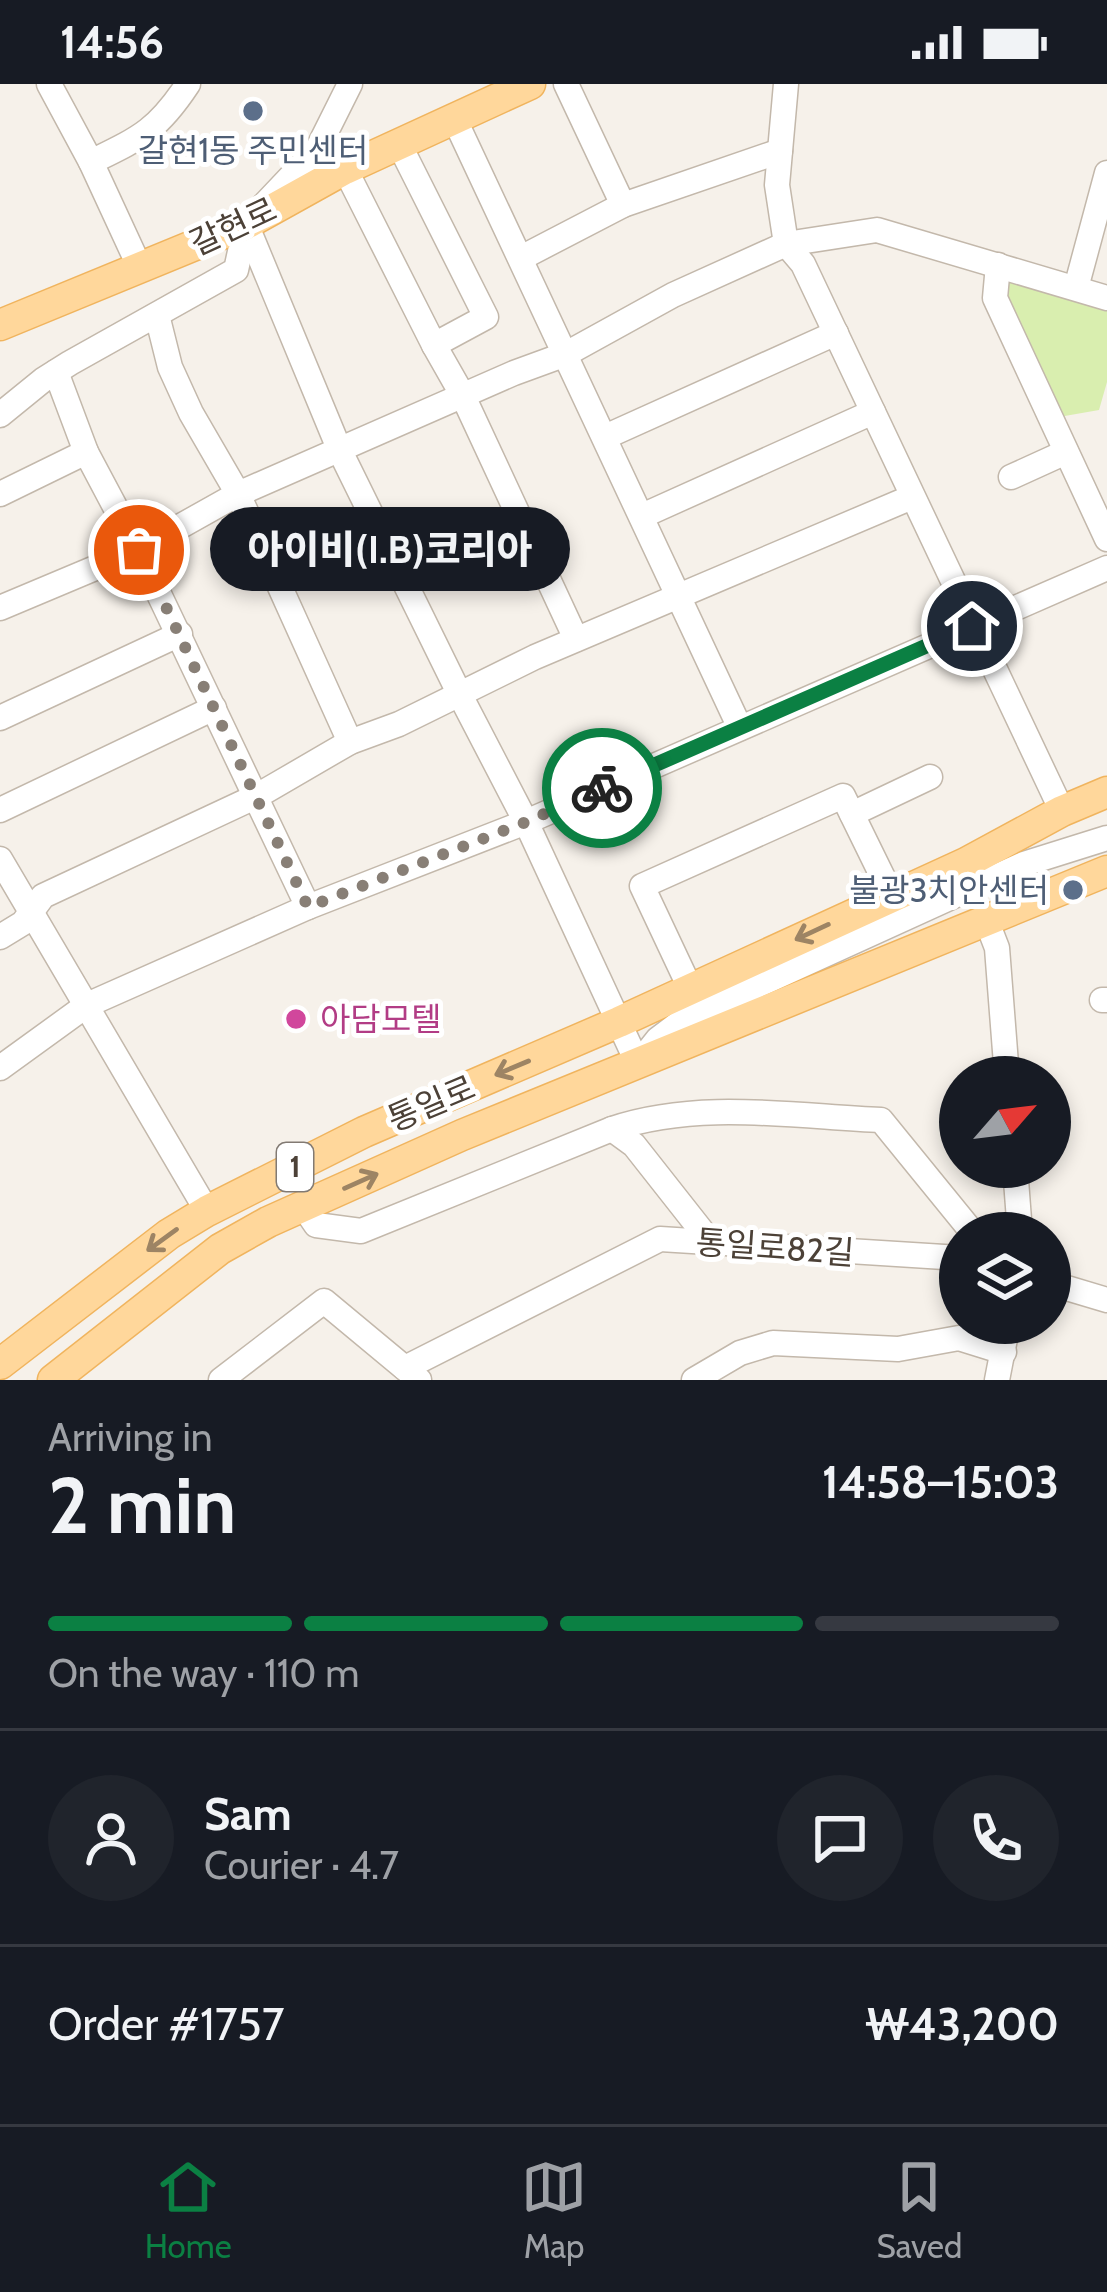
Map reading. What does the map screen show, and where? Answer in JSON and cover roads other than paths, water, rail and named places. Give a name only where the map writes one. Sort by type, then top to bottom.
[{"type":"main road","name":"갈현로","points":[[0,325],[246,224],[345,169],[530,84]]},
{"type":"main road","name":"통일로","points":[[0,1364],[169,1234],[207,1211],[364,1132],[619,1022],[966,863],[1061,811],[1107,792]]},
{"type":"main road","name":"통일로","points":[[62,1377],[220,1249],[303,1206],[462,1136],[1107,872]]},
{"type":"street","points":[[49,84],[140,268]]},
{"type":"street","points":[[91,162],[139,139],[168,115],[188,84]]},
{"type":"street","points":[[0,415],[56,372],[236,270],[246,224],[319,148],[350,84]]},
{"type":"street","points":[[566,84],[623,205]]},
{"type":"street","points":[[786,84],[777,185],[786,244],[803,264],[1061,811]]},
{"type":"street","points":[[454,118],[740,728]]},
{"type":"street","points":[[399,144],[486,317],[434,345]]},
{"type":"street","points":[[521,258],[623,205],[780,151]]},
{"type":"street","points":[[345,169],[463,396],[576,639]]},
{"type":"street","points":[[1076,288],[1107,173]]},
{"type":"street","points":[[246,224],[340,451],[526,822],[638,1064],[658,1039],[686,1018],[1024,864],[1107,838]]},
{"type":"street","points":[[0,608],[139,550],[238,494],[514,373],[566,355],[673,295],[786,244],[877,230],[1107,298]]},
{"type":"street","points":[[998,265],[994,298],[1107,539]]},
{"type":"street","points":[[157,314],[170,367],[238,494],[350,742]]},
{"type":"street","points":[[605,437],[836,333]]},
{"type":"street","points":[[56,372],[86,452],[180,634],[308,907]]},
{"type":"street","points":[[642,516],[873,412]]},
{"type":"street","points":[[0,494],[86,452]]},
{"type":"street","points":[[1011,477],[1066,452]]},
{"type":"street","points":[[0,937],[23,923],[44,896],[257,796],[350,742],[399,724],[576,639],[912,497]]},
{"type":"street","points":[[0,1068],[87,1005],[308,907],[526,822],[1107,568]]},
{"type":"street","points":[[0,718],[180,634]]},
{"type":"street","points":[[0,810],[214,708]]},
{"type":"street","points":[[852,814],[930,777]]},
{"type":"street","points":[[690,988],[642,886],[843,796],[892,896]]},
{"type":"street","points":[[966,863],[1107,823]]},
{"type":"street","points":[[0,860],[207,1211]]},
{"type":"street","points":[[987,922],[997,948],[1005,1056]]},
{"type":"street","points":[[303,1206],[316,1225],[361,1231],[612,1129],[645,1118],[705,1111],[881,1120],[956,1212]]},
{"type":"street","points":[[612,1129],[634,1145],[712,1244]]},
{"type":"street","name":"통일로82길","points":[[226,1379],[324,1301],[412,1374],[660,1239],[939,1257]]},
{"type":"street","points":[[1071,1289],[1107,1300]]},
{"type":"street","points":[[694,1380],[740,1353],[773,1342],[898,1349],[959,1338],[1004,1352]]},
{"type":"street","points":[[997,1380],[1005,1344]]},
{"type":"place","name":"갈현1동 주민센터","points":[[253,111]]},
{"type":"place","name":"아이비(I.B)코리아","points":[[139,550]]},
{"type":"place","name":"불광3치안센터","points":[[1073,890]]},
{"type":"place","name":"아담모텔","points":[[296,1019]]}]
